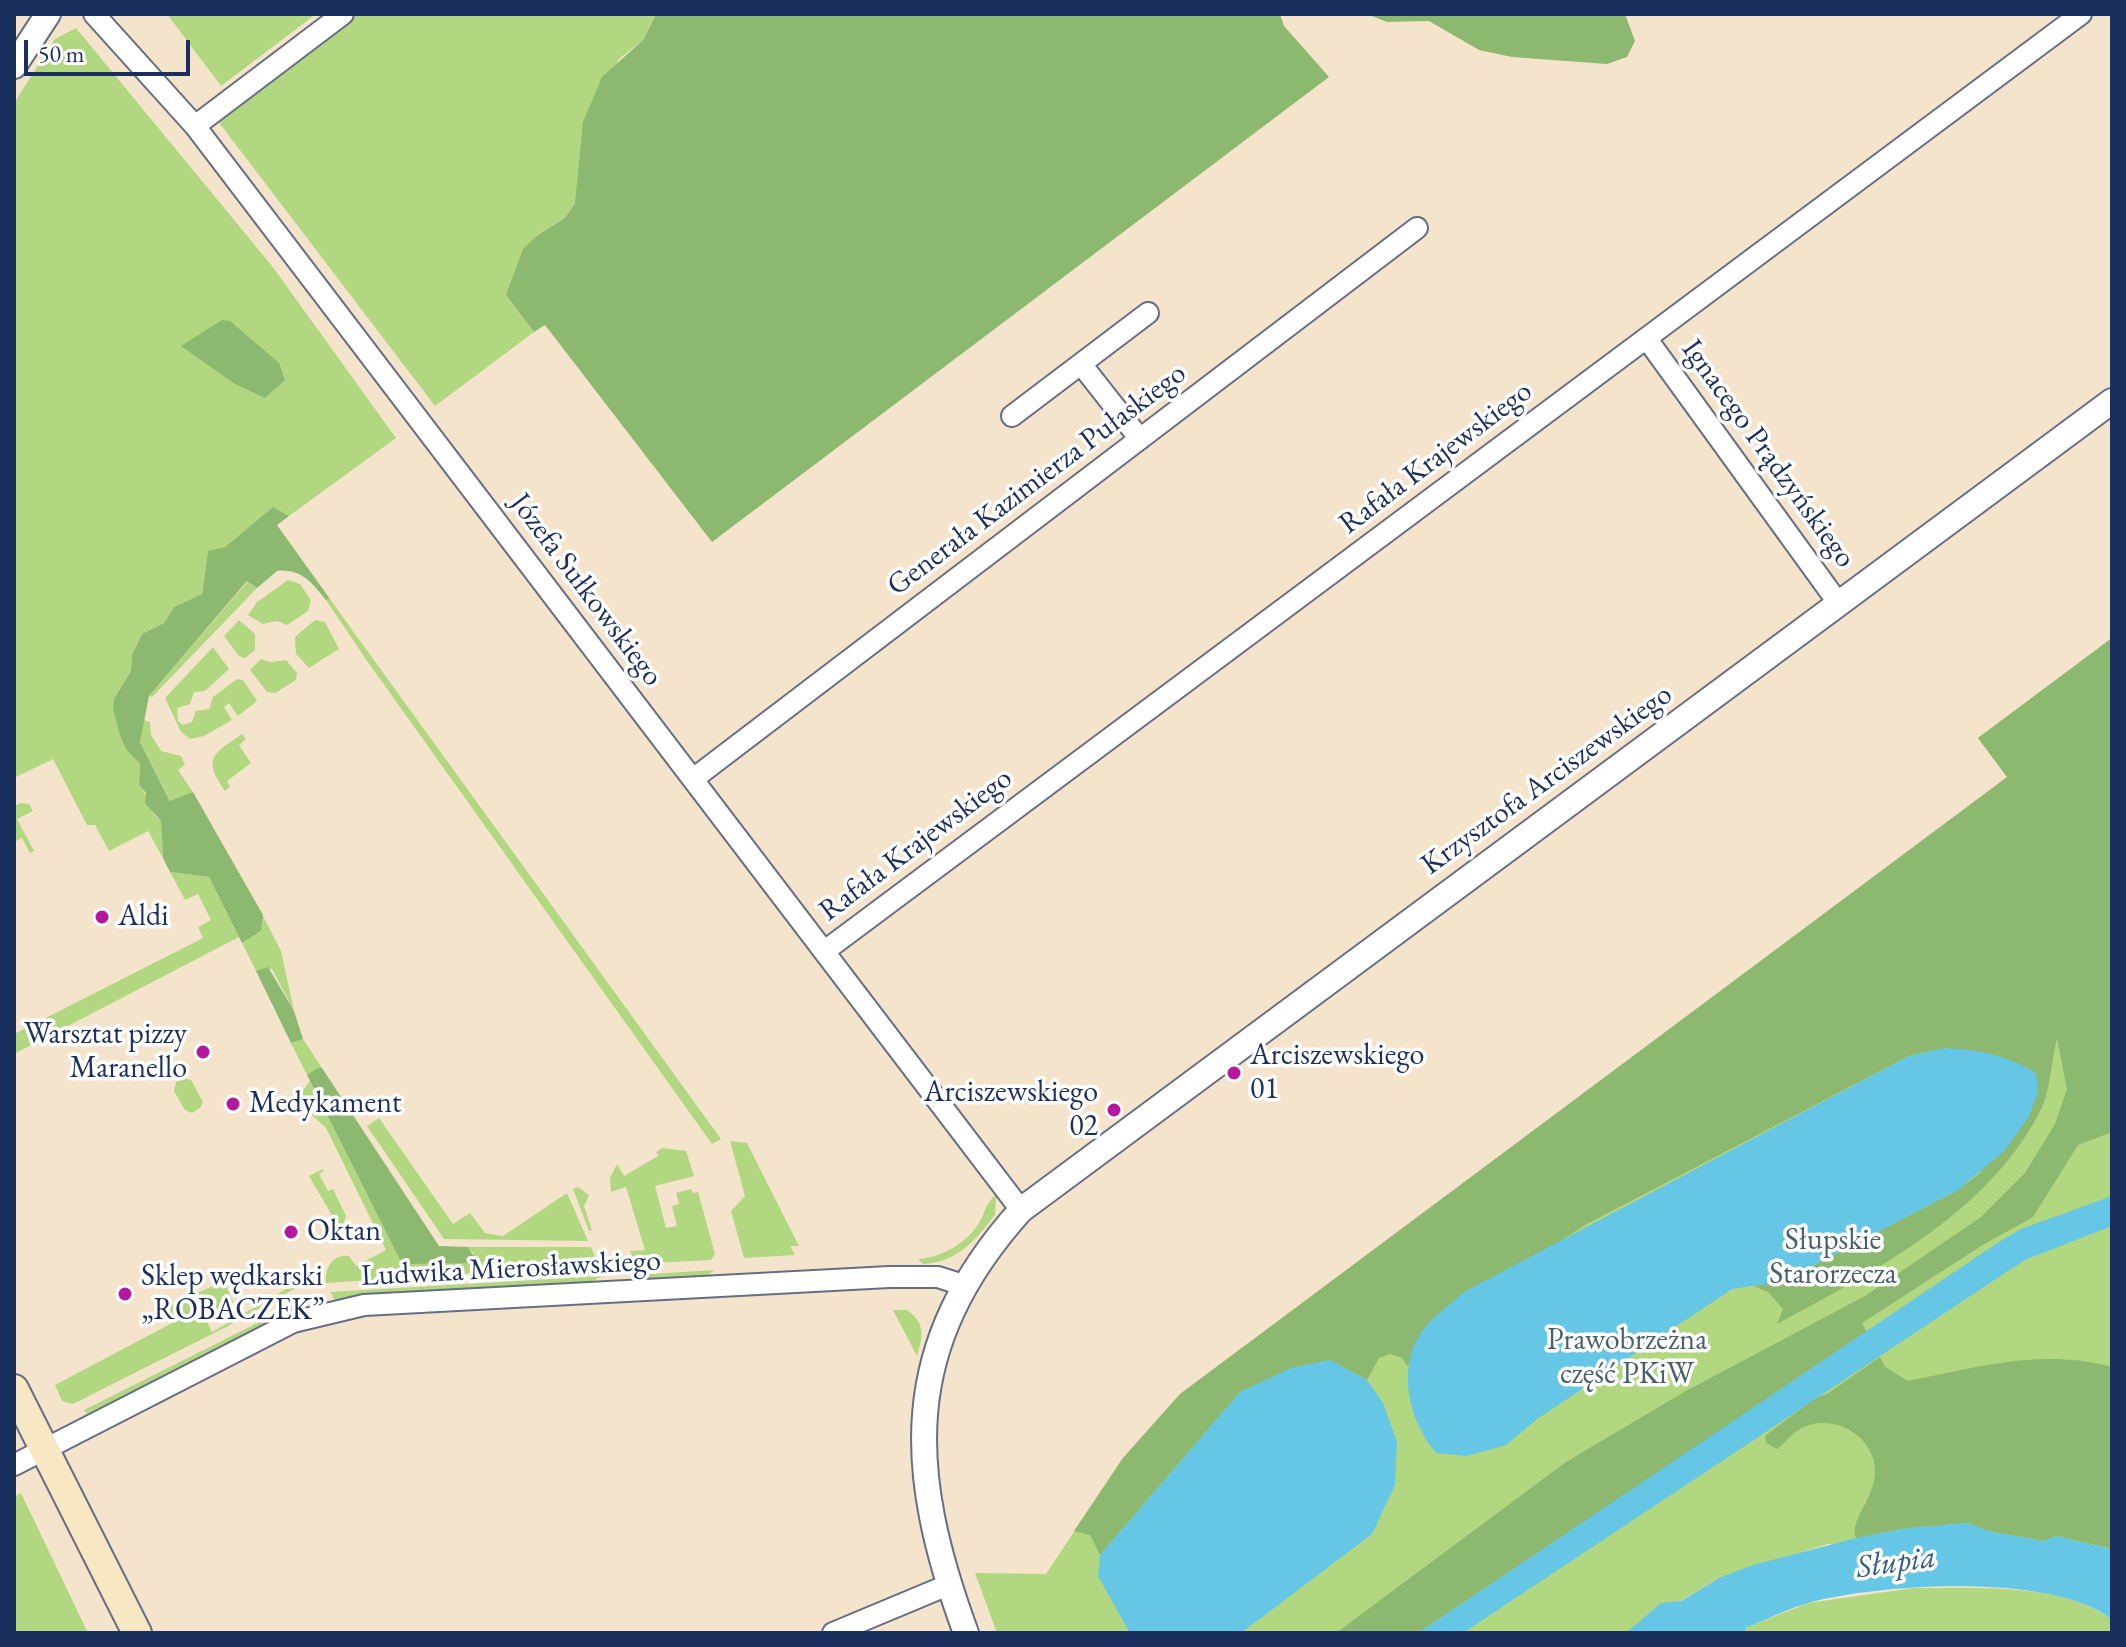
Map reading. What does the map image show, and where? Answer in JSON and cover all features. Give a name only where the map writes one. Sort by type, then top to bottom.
[{"type":"main road","points":[[14,1389],[137,1633]]},
{"type":"street","points":[[14,66],[48,14]]},
{"type":"street","name":"Józefa Sułkowskiego","points":[[94,14],[195,126],[826,950],[1021,1210]]},
{"type":"street","points":[[195,126],[343,14]]},
{"type":"street","name":"Rafała Krajewskiego","points":[[826,950],[2081,14]]},
{"type":"street","name":"Generała Kazimierza Pułaskiego","points":[[693,779],[1417,228]]},
{"type":"street","points":[[1012,416],[1148,313]]},
{"type":"street","name":"Ignacego Prądzyńskiego","points":[[1647,339],[1839,604]]},
{"type":"street","points":[[1081,364],[1140,439]]},
{"type":"street","name":"Krzysztofa Arciszewskiego","points":[[966,1633],[948,1585],[929,1511],[922,1449],[923,1411],[932,1364],[963,1285],[990,1244],[1021,1210],[2112,401]]},
{"type":"street","name":"Ludwika Mierosławskiego","points":[[14,1465],[293,1322],[364,1305],[904,1277],[938,1277],[963,1285]]},
{"type":"street","points":[[833,1633],[948,1585]]},
{"type":"green space","points":[[167,14],[316,14],[221,86]]},
{"type":"green space","points":[[358,14],[656,14],[644,39],[618,60],[575,203],[565,218],[538,234],[506,295],[534,332],[435,406],[217,120]]},
{"type":"green space","points":[[656,14],[1280,14],[1284,26],[1329,77],[712,542],[545,325],[534,332],[506,295],[523,249],[539,234],[565,218],[575,203],[583,122],[602,77],[644,39]]},
{"type":"green space","points":[[1338,14],[1625,14],[1635,41],[1627,57],[1607,64],[1512,57],[1479,50],[1429,21],[1387,22],[1372,16]]},
{"type":"green space","points":[[76,28],[272,266],[396,438],[289,516],[273,507],[225,547],[208,551],[202,594],[174,607],[164,623],[142,634],[132,655],[131,671],[114,699],[132,753],[140,764],[139,785],[161,821],[163,858],[148,831],[109,851],[95,825],[87,825],[53,759],[14,778],[14,103],[55,39]]},
{"type":"green space","points":[[222,320],[230,321],[279,363],[285,380],[265,398],[235,384],[181,346]]},
{"type":"green space","points":[[273,507],[289,516],[277,525],[330,599],[326,600],[311,583],[293,572],[277,571],[257,588],[247,581],[149,696],[140,742],[170,801],[193,792],[263,915],[261,931],[242,943],[209,877],[170,872],[163,858],[161,821],[145,803],[146,793],[139,785],[140,764],[126,749],[113,709],[114,699],[131,671],[132,655],[142,634],[164,623],[174,607],[202,594],[208,551],[225,547]]},
{"type":"green space","points":[[288,580],[300,584],[311,600],[308,611],[287,625],[277,621],[263,624],[248,615],[257,602]]},
{"type":"green space","points":[[248,581],[257,588],[152,697],[149,696]]},
{"type":"green space","points":[[330,599],[721,1139],[712,1144],[365,658],[326,600]]},
{"type":"green space","points":[[239,620],[255,634],[255,650],[245,658],[239,656],[224,636]]},
{"type":"green space","points":[[315,620],[325,622],[339,649],[309,668],[296,654],[295,637]]},
{"type":"green space","name":"Prawobrzeżna część PKiW","points":[[2112,638],[2112,1549],[2100,1544],[1828,1544],[1721,1577],[1626,1633],[997,1633],[975,1573],[1046,1574],[1123,1458],[1180,1394],[1976,803],[2007,777],[1978,738]]},
{"type":"green space","name":"Słupskie Starorzecza","points":[[2112,638],[2112,1132],[2078,1145],[2033,1217],[1981,1246],[1862,1323],[1867,1333],[1418,1633],[1336,1633],[1566,1462],[1684,1392],[1865,1296],[1981,1217],[2025,1173],[2055,1124],[2067,1089],[2057,1039],[2043,1106],[2016,1151],[1988,1183],[1924,1238],[1777,1324],[1783,1309],[1768,1292],[1753,1286],[1784,1281],[1958,1190],[1981,1172],[1946,1048],[1909,1056],[1585,1225],[1422,1331],[1408,1367],[1402,1358],[1390,1354],[1379,1358],[1367,1380],[1330,1360],[1240,1392],[1100,1555],[1090,1535],[1074,1531],[1123,1458],[1180,1394],[2007,777],[1978,738]]},
{"type":"green space","points":[[213,647],[229,669],[205,691],[194,692],[190,704],[177,708],[178,721],[183,725],[192,722],[196,711],[209,709],[213,697],[237,679],[243,680],[257,701],[238,716],[229,703],[224,707],[232,720],[204,736],[190,739],[181,732],[165,698]]},
{"type":"green space","points":[[261,659],[271,662],[286,660],[297,673],[296,680],[275,693],[267,692],[250,670]]},
{"type":"green space","points":[[144,720],[150,722],[151,735],[161,751],[181,756],[185,765],[178,770],[193,792],[171,802],[140,742]]},
{"type":"green space","points":[[242,734],[246,739],[239,745],[251,763],[227,781],[230,787],[225,791],[214,771],[214,758]]},
{"type":"green space","points":[[29,804],[33,811],[17,819],[34,851],[30,853],[22,838],[14,842],[14,806]]},
{"type":"green space","points":[[170,872],[209,877],[239,937],[14,1054],[14,1034],[203,938],[198,927],[211,920],[198,894],[185,900]]},
{"type":"green space","points":[[263,916],[281,951],[294,1011],[272,969],[256,971],[242,943],[261,931]]},
{"type":"green space","points":[[268,967],[294,1011],[303,1039],[291,1043],[256,971]]},
{"type":"green space","points":[[303,1039],[322,1068],[307,1075],[291,1043]]},
{"type":"green space","points":[[322,1068],[439,1246],[468,1247],[478,1263],[402,1264],[307,1075]]},
{"type":"green space","points":[[183,1078],[191,1080],[203,1102],[192,1113],[185,1110],[174,1091],[176,1082]]},
{"type":"green space","points":[[310,1081],[402,1264],[474,1254],[468,1247],[591,1247],[598,1265],[326,1283],[328,1268],[338,1257],[349,1256],[356,1266],[386,1250],[326,1128],[296,1100]]},
{"type":"green space","points":[[379,1118],[453,1224],[470,1213],[485,1233],[503,1236],[567,1193],[588,1241],[444,1239],[367,1126]]},
{"type":"green space","points":[[730,1141],[747,1143],[799,1246],[790,1246],[795,1255],[744,1258],[731,1211],[745,1196]]},
{"type":"green space","points":[[662,1148],[686,1151],[694,1176],[655,1186],[666,1228],[677,1226],[672,1206],[679,1204],[676,1193],[691,1189],[693,1193],[698,1192],[715,1254],[711,1260],[636,1264],[630,1251],[645,1250],[626,1187],[611,1192],[610,1178],[617,1164],[624,1176],[658,1156],[656,1152]]},
{"type":"green space","points":[[323,1169],[319,1174],[328,1191],[333,1189],[346,1216],[343,1225],[336,1222],[309,1176]]},
{"type":"green space","points":[[578,1187],[589,1195],[584,1206],[592,1230],[589,1231],[573,1189]]},
{"type":"green space","points":[[996,1195],[995,1215],[964,1248],[935,1262],[923,1264],[918,1259],[944,1252],[960,1243],[974,1230]]},
{"type":"green space","points":[[715,1270],[704,1277],[642,1280],[635,1275]]},
{"type":"green space","points":[[602,1276],[589,1283],[335,1300],[330,1292]]},
{"type":"green space","points":[[224,1281],[233,1302],[206,1319],[212,1332],[286,1289],[296,1288],[226,1327],[73,1404],[62,1401],[55,1385],[174,1322],[167,1307]]},
{"type":"green space","points":[[299,1302],[297,1309],[87,1414],[84,1410]]},
{"type":"green space","points":[[893,1310],[907,1310],[920,1325],[917,1356]]},
{"type":"green space","points":[[1880,1357],[1885,1367],[1908,1381],[1985,1365],[2035,1359],[2061,1359],[2112,1367],[2112,1549],[2056,1536],[2044,1541],[1988,1531],[1967,1523],[1908,1528],[1856,1538],[1856,1523],[1875,1474],[1874,1462],[1864,1442],[1845,1428],[1823,1423],[1800,1429],[1777,1449],[1766,1443],[1765,1436],[1815,1398],[1827,1394]]},
{"type":"green space","points":[[21,1493],[88,1633],[14,1633],[14,1497]]},
{"type":"green space","points":[[1913,1588],[1988,1588],[2044,1593],[2093,1608],[2112,1620],[2112,1633],[1746,1633],[1745,1628],[1808,1603]]},
{"type":"water","points":[[1946,1048],[1993,1054],[2025,1067],[2036,1073],[2038,1092],[2028,1118],[2004,1151],[1958,1190],[1784,1281],[1732,1289],[1537,1419],[1506,1445],[1467,1456],[1436,1453],[1413,1410],[1409,1394],[1409,1362],[1422,1331],[1464,1292],[1909,1056]]},
{"type":"water","points":[[2112,1196],[2112,1226],[2027,1259],[1463,1633],[1418,1633],[1999,1242],[2021,1229]]},
{"type":"water","points":[[1330,1360],[1367,1380],[1383,1403],[1397,1442],[1395,1485],[1372,1534],[1241,1633],[1130,1633],[1098,1576],[1100,1555],[1240,1392],[1291,1368]]},
{"type":"water","name":"Słupia","points":[[1967,1523],[1988,1531],[2043,1541],[2056,1536],[2112,1549],[2112,1620],[2085,1605],[2050,1594],[1964,1586],[1919,1587],[1839,1596],[1808,1603],[1745,1628],[1746,1633],[1626,1633],[1661,1603],[1681,1601],[1721,1577],[1753,1565],[1856,1538],[1908,1528]]},
{"type":"place","name":"Aldi","points":[[102,917]]},
{"type":"place","name":"Warsztat pizzy Maranello","points":[[203,1052]]},
{"type":"place","name":"Arciszewskiego 01","points":[[1234,1073]]},
{"type":"place","name":"Medykament","points":[[233,1104]]},
{"type":"place","name":"Arciszewskiego 02","points":[[1114,1110]]},
{"type":"place","name":"Oktan","points":[[291,1232]]},
{"type":"place","name":"Sklep wędkarski „ROBACZEK”","points":[[125,1294]]}]
